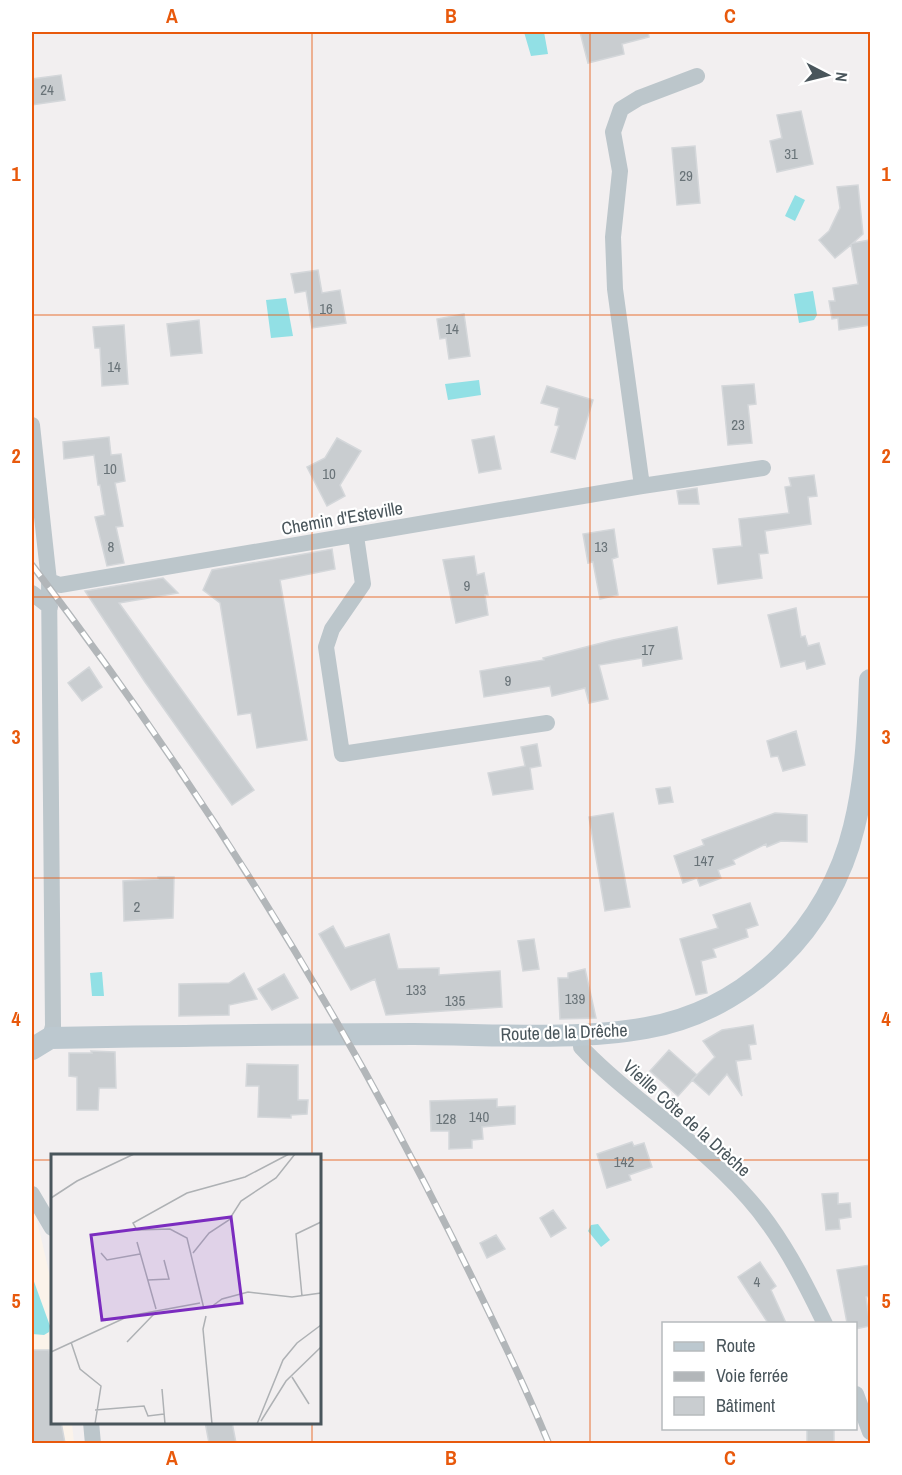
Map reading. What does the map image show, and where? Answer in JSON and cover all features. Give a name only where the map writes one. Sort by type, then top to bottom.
[{"type":"street","points":[[642,486],[615,289],[613,237],[620,171],[613,132],[621,110],[639,98],[697,76]]},
{"type":"street","points":[[32,425],[50,607],[53,1026],[41,1043]]},
{"type":"street","name":"Chemin d'Esteville","points":[[49,581],[60,585],[642,486],[763,468]]},
{"type":"street","points":[[356,536],[363,584],[332,629],[326,646],[342,754],[547,723]]},
{"type":"street","points":[[32,593],[50,607]]},
{"type":"street","name":"Route de la Drêche","points":[[41,1043],[344,1034],[580,1035],[646,1028],[683,1019],[714,1006],[740,993],[764,975],[802,935],[834,886],[854,826],[866,754],[870,680]]},
{"type":"street","name":"Vieille Côte de la Drèche","points":[[580,1035],[581,1047],[598,1065],[699,1151],[768,1222],[802,1277],[824,1322]]},
{"type":"street","points":[[32,1194],[51,1226]]},
{"type":"street","points":[[857,1399],[870,1431]]},
{"type":"street","points":[[91,1424],[93,1443]]},
{"type":"shaded area","points":[[32,1199],[51,1281],[51,1424],[72,1424],[74,1443],[32,1443]]},
{"type":"water","points":[[524,32],[544,32],[548,54],[531,56]]},
{"type":"water","points":[[795,195],[805,200],[795,221],[785,216]]},
{"type":"water","points":[[813,291],[817,315],[814,320],[799,323],[794,294]]},
{"type":"water","points":[[286,298],[293,336],[271,338],[266,300]]},
{"type":"water","points":[[479,380],[481,395],[448,400],[445,384]]},
{"type":"water","points":[[102,972],[104,996],[92,996],[90,973]]},
{"type":"water","points":[[598,1224],[610,1240],[601,1247],[588,1231],[591,1225]]},
{"type":"water","points":[[32,1276],[50,1326],[49,1332],[44,1335],[32,1334]]},
{"type":"building","points":[[580,32],[648,32],[649,37],[622,44],[624,54],[588,63]]},
{"type":"building","points":[[61,75],[65,100],[32,105],[32,79]]},
{"type":"building","points":[[801,111],[813,164],[777,172],[770,141],[782,138],[777,115]]},
{"type":"building","points":[[695,146],[700,203],[677,205],[672,148]]},
{"type":"building","points":[[858,185],[863,234],[853,243],[870,240],[870,325],[839,330],[838,318],[832,319],[829,301],[835,301],[833,288],[858,284],[851,245],[835,258],[819,240],[829,231],[840,208],[837,187]]},
{"type":"building","points":[[318,270],[322,293],[340,290],[346,323],[312,328],[306,291],[295,293],[291,274]]},
{"type":"building","points":[[464,314],[470,356],[449,359],[446,338],[440,339],[437,319]]},
{"type":"building","points":[[199,320],[202,353],[171,356],[167,324]]},
{"type":"building","points":[[124,325],[128,384],[102,386],[100,348],[95,348],[93,327]]},
{"type":"building","points":[[754,384],[756,404],[748,405],[752,443],[728,445],[722,386]]},
{"type":"building","points":[[547,386],[593,400],[575,459],[551,452],[559,426],[555,425],[559,408],[541,403]]},
{"type":"building","points":[[494,436],[501,469],[479,473],[472,440]]},
{"type":"building","points":[[109,437],[111,455],[121,454],[125,481],[115,483],[123,526],[116,527],[124,563],[107,566],[95,517],[105,515],[94,455],[64,459],[63,442]]},
{"type":"building","points":[[337,438],[361,451],[340,485],[345,496],[327,506],[307,467],[325,458]]},
{"type":"building","points":[[814,475],[817,496],[808,497],[811,524],[765,531],[768,553],[759,554],[762,578],[718,584],[713,549],[742,546],[739,519],[789,513],[785,487],[791,486],[789,478]]},
{"type":"building","points":[[697,488],[699,504],[679,504],[677,491]]},
{"type":"building","points":[[614,529],[618,557],[612,559],[618,595],[600,599],[593,562],[588,563],[583,534]]},
{"type":"building","points":[[332,549],[335,569],[280,580],[307,740],[257,748],[251,713],[238,715],[220,603],[203,590],[212,570]]},
{"type":"building","points":[[474,556],[477,575],[484,573],[488,595],[485,595],[488,615],[456,623],[443,560]]},
{"type":"building","points":[[163,578],[178,593],[119,603],[254,790],[232,805],[145,682],[85,591]]},
{"type":"building","points":[[796,608],[801,637],[805,636],[808,646],[819,643],[825,664],[807,669],[805,661],[781,667],[768,615]]},
{"type":"building","points":[[677,627],[682,659],[643,666],[642,658],[599,665],[608,699],[589,703],[585,688],[552,696],[550,686],[484,697],[480,671],[544,660],[543,658],[613,640]]},
{"type":"building","points":[[89,667],[102,687],[82,701],[68,683]]},
{"type":"building","points":[[796,731],[805,765],[783,771],[778,756],[771,757],[767,741]]},
{"type":"building","points":[[537,744],[541,766],[530,768],[533,789],[493,795],[488,773],[525,766],[521,747]]},
{"type":"building","points":[[670,787],[673,802],[659,804],[656,789]]},
{"type":"building","points":[[613,813],[630,907],[605,911],[589,817]]},
{"type":"building","points":[[775,813],[807,815],[807,842],[781,841],[767,847],[766,844],[733,860],[735,864],[718,870],[721,878],[700,886],[697,878],[683,883],[674,856],[704,845],[702,840]]},
{"type":"building","points":[[158,877],[174,877],[173,918],[124,921],[123,881],[158,879]]},
{"type":"building","points":[[750,903],[758,925],[746,929],[748,937],[713,949],[716,957],[701,961],[707,993],[696,995],[680,939],[718,928],[713,915]]},
{"type":"building","points":[[333,926],[345,948],[389,934],[398,969],[439,968],[439,975],[500,971],[502,1007],[386,1015],[375,979],[351,990],[319,934]]},
{"type":"building","points":[[534,939],[539,969],[523,971],[518,941]]},
{"type":"building","points":[[585,969],[596,1018],[560,1019],[558,978],[568,978],[568,973]]},
{"type":"building","points":[[244,973],[257,999],[229,1005],[229,1015],[179,1016],[179,984],[229,983]]},
{"type":"building","points":[[284,974],[298,998],[272,1010],[258,989]]},
{"type":"building","points":[[753,1025],[756,1044],[749,1045],[751,1059],[736,1061],[742,1096],[727,1074],[709,1095],[692,1080],[715,1057],[703,1041],[722,1030]]},
{"type":"building","points":[[669,1050],[697,1075],[678,1096],[650,1071]]},
{"type":"building","points":[[91,1051],[115,1052],[116,1088],[99,1088],[98,1110],[77,1110],[77,1077],[69,1076],[69,1053],[92,1053]]},
{"type":"building","points":[[247,1064],[298,1065],[298,1100],[308,1100],[307,1114],[291,1115],[291,1118],[258,1117],[259,1086],[246,1086]]},
{"type":"building","points":[[497,1099],[497,1107],[515,1106],[515,1124],[482,1127],[483,1139],[472,1140],[472,1148],[449,1149],[449,1131],[431,1131],[430,1101]]},
{"type":"building","points":[[632,1142],[634,1146],[644,1143],[652,1167],[629,1175],[631,1180],[607,1188],[597,1154]]},
{"type":"building","points":[[838,1193],[838,1204],[850,1203],[851,1217],[839,1219],[840,1229],[826,1230],[822,1194]]},
{"type":"building","points":[[553,1210],[566,1228],[551,1237],[540,1218]]},
{"type":"building","points":[[496,1235],[505,1249],[487,1258],[480,1243]]},
{"type":"building","points":[[760,1262],[776,1286],[771,1290],[786,1322],[767,1322],[738,1277]]},
{"type":"building","points":[[870,1265],[870,1296],[866,1297],[870,1326],[857,1329],[857,1322],[847,1322],[837,1270]]},
{"type":"building","points":[[32,1350],[49,1350],[51,1424],[61,1424],[65,1443],[32,1443]]},
{"type":"building","points":[[205,1424],[232,1424],[236,1443],[209,1443]]},
{"type":"building","points":[[807,1430],[834,1430],[834,1443],[807,1443]]},
{"type":"railway","points":[[32,565],[92,645],[205,808],[310,977],[360,1063],[453,1239],[515,1366],[549,1444]]}]
